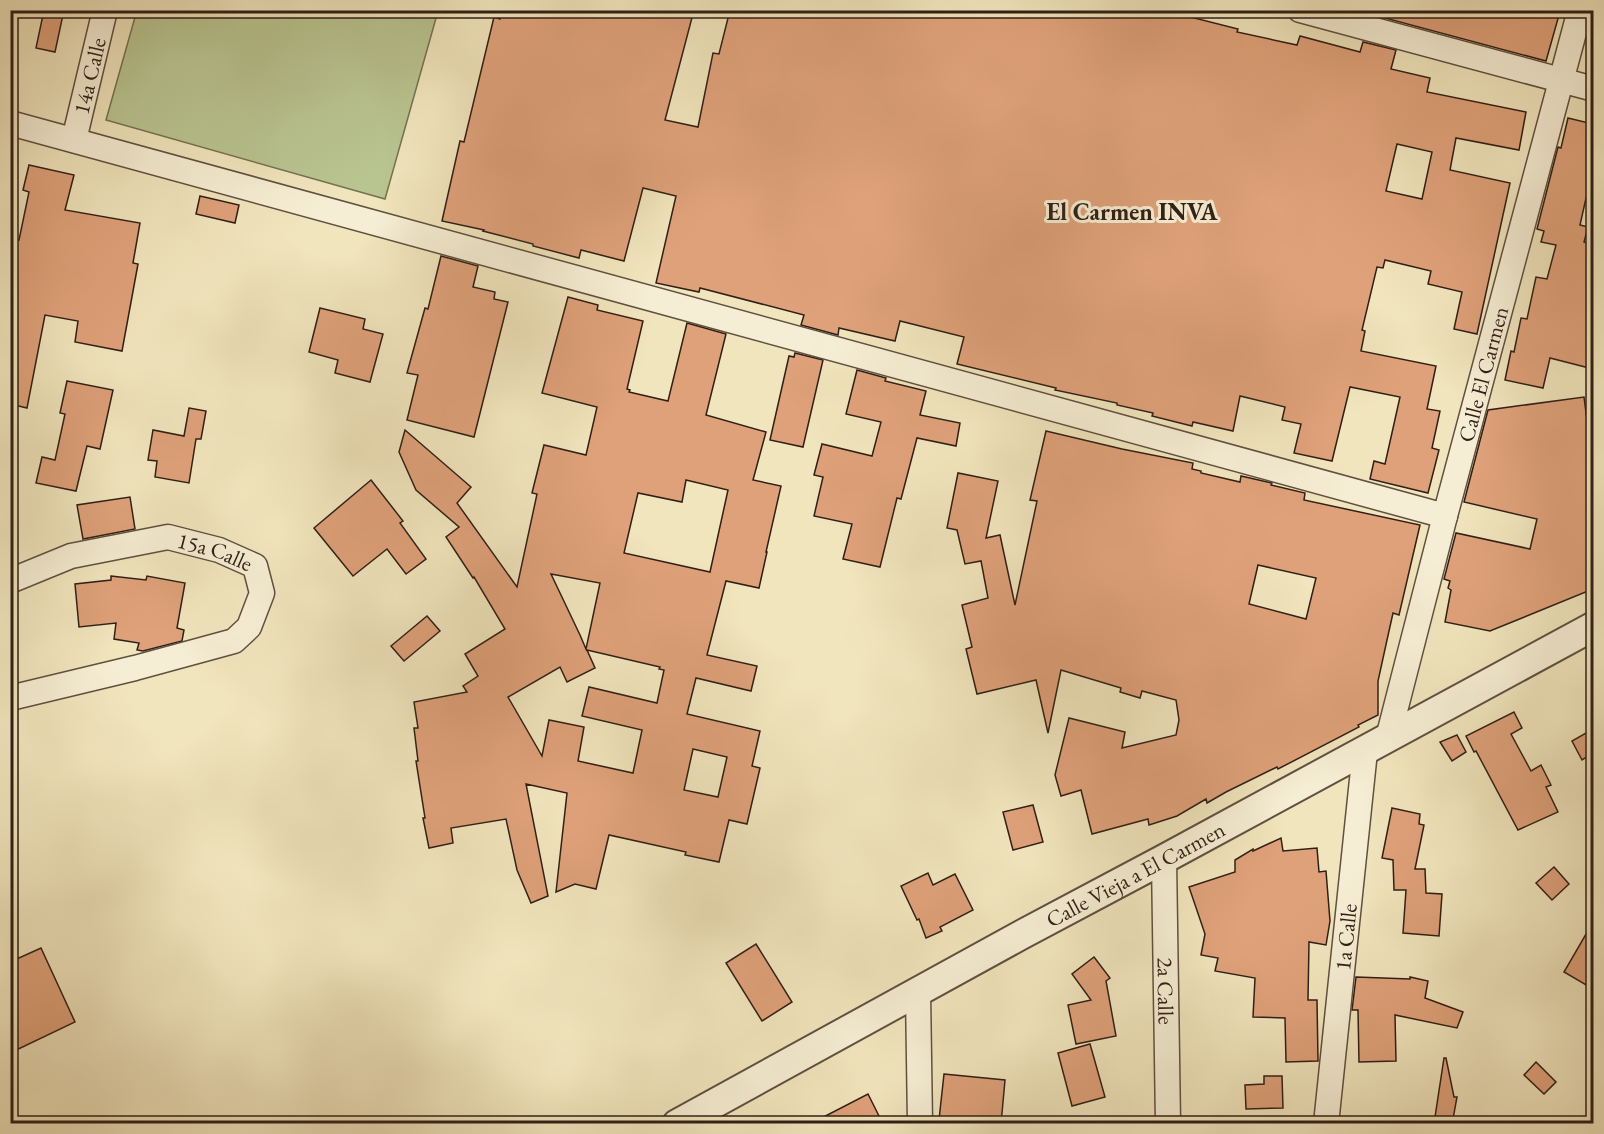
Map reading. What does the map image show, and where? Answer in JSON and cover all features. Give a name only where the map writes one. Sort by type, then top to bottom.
[{"type":"street","name":"14a Calle","points":[[74,140],[105,10]]},
{"type":"street","points":[[1300,10],[1593,89]]},
{"type":"street","name":"Calle El Carmen","points":[[1376,744],[1444,516],[1580,10]]},
{"type":"street","points":[[10,123],[1444,516]]},
{"type":"street","name":"15a Calle","points":[[10,581],[71,556],[168,537],[219,550],[255,566],[262,593],[249,627],[234,641],[10,698]]},
{"type":"street","name":"Calle Vieja a El Carmen","points":[[677,1124],[1593,626]]},
{"type":"street","name":"1a Calle","points":[[1326,1124],[1376,744]]},
{"type":"street","name":"2a Calle","points":[[1164,860],[1168,1124]]},
{"type":"street","points":[[918,992],[920,1124]]},
{"type":"green space","points":[[137,10],[438,11],[385,199],[106,120]]},
{"type":"building","points":[[44,10],[64,10],[55,52],[36,48]]},
{"type":"building","points":[[501,10],[694,10],[665,120],[698,127],[713,53],[719,54],[730,10],[1163,10],[1238,29],[1237,32],[1297,45],[1300,36],[1360,52],[1363,42],[1396,50],[1391,69],[1430,78],[1427,92],[1526,112],[1519,150],[1456,138],[1450,170],[1510,183],[1477,334],[1454,329],[1462,292],[1428,284],[1431,271],[1385,260],[1383,268],[1377,267],[1362,330],[1365,331],[1361,351],[1436,366],[1427,409],[1440,411],[1432,448],[1439,450],[1428,493],[1370,479],[1374,461],[1385,464],[1400,397],[1350,387],[1332,461],[1294,453],[1301,424],[1282,420],[1285,407],[1240,396],[1233,431],[1193,422],[1192,426],[1152,416],[1153,413],[1117,405],[1117,403],[1055,390],[1056,388],[957,364],[964,337],[900,321],[895,341],[839,328],[838,335],[801,325],[804,315],[700,288],[699,292],[656,283],[676,196],[643,188],[624,261],[581,250],[579,258],[484,230],[442,221],[460,141],[464,142],[494,17],[500,19]],"holes":[[[1397,144],[1432,152],[1422,199],[1386,191]]]},
{"type":"building","points":[[1371,10],[1542,10],[1559,15],[1546,61],[1370,14]]},
{"type":"building","points":[[1568,118],[1593,124],[1593,167],[1580,225],[1588,227],[1584,242],[1593,245],[1593,369],[1550,358],[1543,388],[1505,380],[1521,318],[1527,319],[1536,277],[1547,279],[1556,245],[1541,242],[1544,231],[1537,229],[1558,147],[1561,148]]},
{"type":"building","points":[[29,165],[74,175],[65,210],[140,223],[133,263],[138,264],[122,351],[75,342],[78,321],[45,315],[27,408],[10,404],[10,238],[19,240],[29,192],[23,190]]},
{"type":"building","points":[[200,196],[239,205],[235,223],[196,214]]},
{"type":"building","points":[[441,256],[478,266],[473,287],[495,292],[494,299],[508,302],[474,437],[407,420],[418,375],[407,373],[425,308],[428,309]]},
{"type":"building","points":[[568,297],[598,305],[597,310],[643,321],[627,389],[630,390],[629,392],[668,401],[687,323],[726,334],[706,415],[766,432],[753,480],[781,486],[759,588],[726,581],[707,655],[757,666],[751,691],[696,678],[687,714],[760,731],[752,766],[760,768],[747,824],[729,820],[719,862],[685,855],[686,852],[609,835],[596,889],[575,884],[556,892],[567,793],[526,784],[548,896],[531,903],[517,870],[506,819],[451,828],[453,843],[429,848],[416,761],[418,761],[414,728],[418,728],[414,702],[467,692],[463,686],[478,676],[465,654],[505,629],[474,577],[446,537],[459,527],[416,490],[399,452],[405,430],[471,487],[457,503],[517,587],[537,494],[532,493],[544,445],[586,455],[597,407],[542,393]],"holes":[[[686,480],[728,490],[710,572],[624,553],[638,493],[682,502]],[[551,574],[600,583],[586,649]],[[587,650],[660,667],[659,669],[664,670],[657,703],[589,687],[582,716],[642,730],[633,773],[578,761],[584,727],[549,720],[542,756],[508,697],[560,667],[567,682],[595,668]],[[693,749],[727,757],[718,797],[684,790]]]},
{"type":"building","points":[[320,308],[365,319],[363,329],[383,334],[370,382],[335,373],[338,360],[309,352]]},
{"type":"building","points":[[795,353],[823,360],[803,447],[770,440],[789,356],[794,357]]},
{"type":"building","points":[[857,370],[886,378],[885,381],[926,391],[920,415],[960,423],[956,446],[917,438],[901,499],[897,498],[880,567],[843,559],[852,524],[814,516],[823,477],[814,475],[822,444],[872,456],[881,422],[846,414]]},
{"type":"building","points":[[67,381],[113,390],[100,449],[87,446],[76,491],[36,483],[42,457],[55,460],[65,414],[60,413]]},
{"type":"building","points":[[1584,397],[1593,468],[1593,589],[1490,631],[1445,622],[1451,590],[1448,588],[1450,581],[1444,579],[1456,533],[1530,549],[1537,519],[1464,502],[1488,410]]},
{"type":"building","points":[[189,408],[206,411],[201,439],[196,439],[189,483],[155,477],[157,461],[148,460],[153,430],[184,436]]},
{"type":"building","points":[[1046,431],[1193,463],[1192,469],[1201,471],[1201,473],[1240,482],[1241,476],[1272,483],[1271,485],[1305,493],[1304,500],[1420,525],[1399,615],[1393,613],[1387,640],[1378,681],[1378,715],[1278,769],[1277,767],[1207,803],[1206,799],[1177,816],[1149,825],[1148,819],[1092,834],[1081,790],[1061,796],[1055,775],[1069,718],[1125,732],[1122,748],[1176,735],[1179,720],[1176,700],[1142,691],[1140,698],[1120,692],[1121,688],[1061,670],[1048,733],[1036,680],[977,694],[966,649],[972,647],[962,605],[988,598],[981,561],[965,564],[957,530],[947,528],[958,473],[998,481],[986,538],[1000,535],[1015,605],[1037,501],[1030,500]],"holes":[[[1258,565],[1316,578],[1306,619],[1249,604]]]},
{"type":"building","points":[[371,480],[403,521],[400,523],[426,559],[406,574],[387,549],[353,576],[314,528]]},
{"type":"building","points":[[130,497],[135,529],[83,539],[77,505]]},
{"type":"building","points":[[111,576],[146,580],[147,576],[185,583],[177,628],[184,630],[182,641],[143,651],[137,650],[139,643],[114,639],[116,623],[79,627],[75,584],[111,580]]},
{"type":"building","points":[[427,616],[440,631],[404,661],[391,646]]},
{"type":"building","points":[[1514,712],[1522,728],[1511,734],[1531,771],[1541,765],[1551,785],[1546,787],[1558,812],[1518,830],[1466,736]]},
{"type":"building","points":[[1593,729],[1593,753],[1582,760],[1572,741]]},
{"type":"building","points":[[1457,735],[1466,752],[1452,761],[1440,742]]},
{"type":"building","points":[[1033,805],[1043,842],[1013,850],[1003,812]]},
{"type":"building","points":[[1392,808],[1420,814],[1419,824],[1424,825],[1415,869],[1425,869],[1426,893],[1442,894],[1439,936],[1403,933],[1406,890],[1394,890],[1393,860],[1382,858]]},
{"type":"building","points":[[1281,838],[1283,851],[1317,848],[1319,872],[1326,871],[1330,921],[1326,945],[1309,942],[1308,1000],[1317,1000],[1318,1061],[1286,1062],[1285,1018],[1253,1017],[1255,978],[1215,971],[1218,958],[1201,955],[1205,934],[1189,887],[1235,872],[1235,860],[1253,849],[1253,851]]},
{"type":"building","points":[[1554,867],[1569,884],[1552,900],[1536,883]]},
{"type":"building","points":[[928,873],[933,885],[955,874],[973,910],[940,927],[942,931],[926,938],[919,919],[917,920],[901,886]]},
{"type":"building","points":[[1593,922],[1593,989],[1564,972]]},
{"type":"building","points":[[756,944],[792,1002],[762,1021],[726,963]]},
{"type":"building","points":[[41,948],[75,1022],[10,1053],[10,962]]},
{"type":"building","points":[[1094,957],[1110,978],[1106,981],[1116,1036],[1076,1044],[1068,1005],[1091,1000],[1072,974]]},
{"type":"building","points":[[1356,977],[1410,979],[1410,977],[1428,981],[1425,998],[1463,1012],[1457,1028],[1395,1015],[1396,1061],[1359,1062],[1358,1010],[1352,1010]]},
{"type":"building","points":[[1090,1044],[1105,1097],[1072,1106],[1058,1053]]},
{"type":"building","points":[[1444,1058],[1446,1058],[1454,1097],[1457,1097],[1453,1119],[1435,1117]]},
{"type":"building","points":[[1536,1062],[1556,1082],[1544,1094],[1524,1075]]},
{"type":"building","points":[[944,1074],[1005,1080],[1001,1124],[944,1124],[944,1121],[939,1120]]},
{"type":"building","points":[[1264,1076],[1282,1076],[1283,1108],[1246,1109],[1245,1085],[1264,1084]]},
{"type":"building","points":[[868,1094],[883,1124],[810,1124]]},
{"type":"district","name":"El Carmen INVA","points":[[1132,211]]}]
